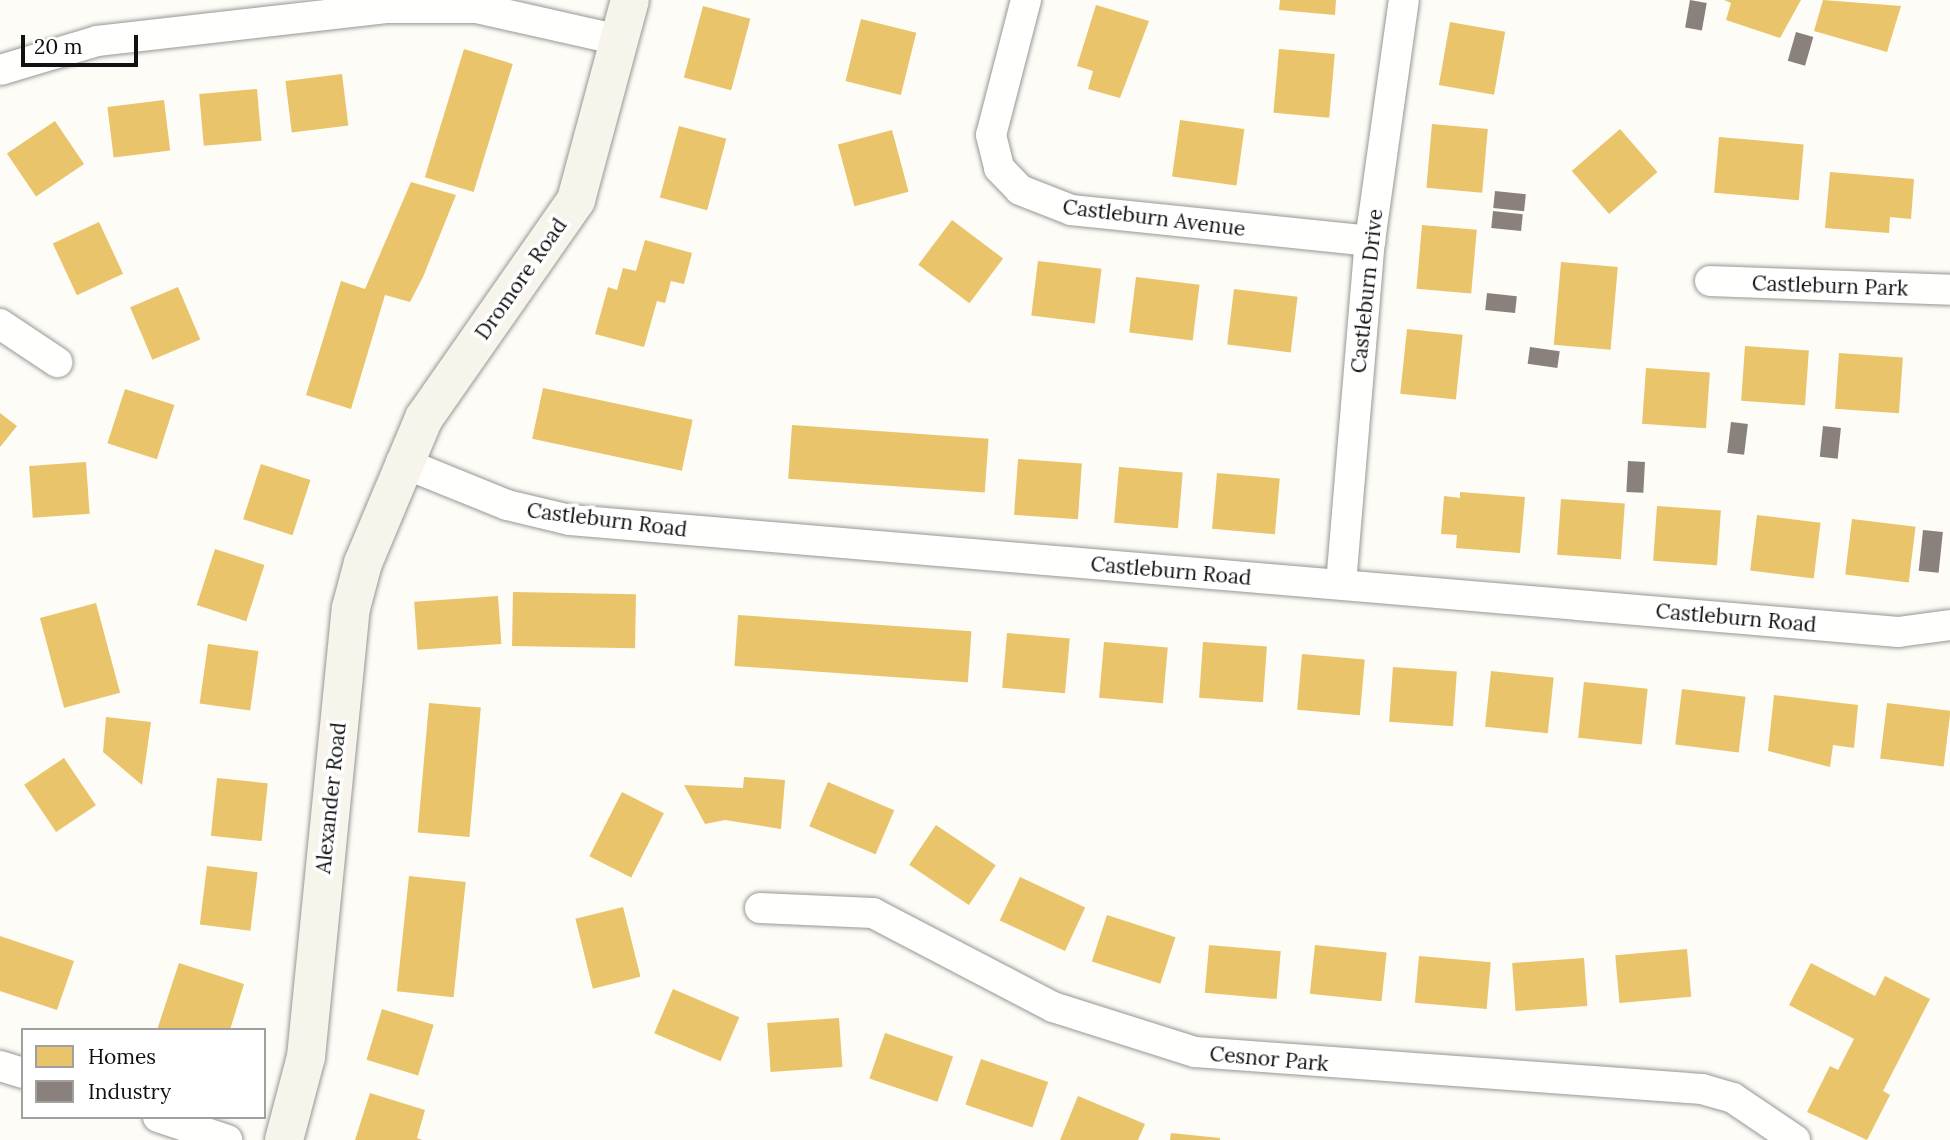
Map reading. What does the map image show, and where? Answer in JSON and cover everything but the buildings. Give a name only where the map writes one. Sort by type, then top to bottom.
[{"type":"street","name":"Dromore Road","points":[[401,462],[451,376],[536,267],[576,200],[630,0]]},
{"type":"street","name":"Castleburn Avenue","points":[[1026,0],[991,135],[999,168],[1020,190],[1071,211],[1370,241]]},
{"type":"street","name":"Castleburn Drive","points":[[1341,584],[1370,241],[1404,0]]},
{"type":"street","points":[[0,70],[96,41],[388,8],[477,8],[619,40]]},
{"type":"street","name":"Castleburn Park","points":[[1710,281],[1950,290]]},
{"type":"street","points":[[0,324],[57,362]]},
{"type":"street","name":"Castleburn Road","points":[[401,462],[507,505],[570,520],[1898,632],[1950,625]]},
{"type":"street","name":"Alexander Road","points":[[284,1140],[306,1057],[351,608],[401,462]]},
{"type":"street","name":"Cesnor Park","points":[[760,908],[873,913],[1054,1007],[1195,1052],[1702,1089],[1733,1098],[1795,1140]]},
{"type":"street","points":[[0,1066],[21,1072]]},
{"type":"street","points":[[164,1119],[227,1140]]}]
